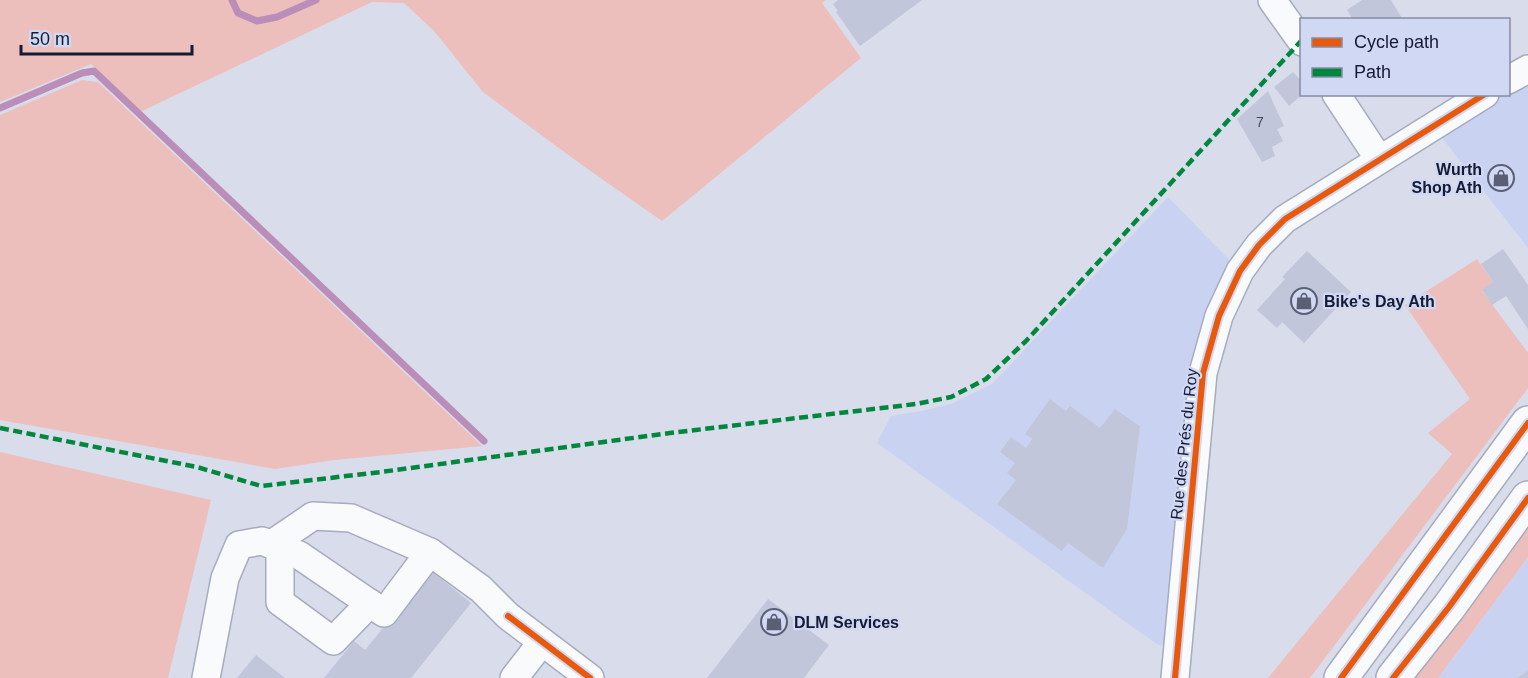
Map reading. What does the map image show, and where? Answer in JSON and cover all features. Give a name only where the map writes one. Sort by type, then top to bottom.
[{"type":"highway","points":[[1341,678],[1528,423]]},
{"type":"highway","points":[[1393,678],[1449,607],[1528,498]]},
{"type":"street","points":[[1272,0],[1300,39]]},
{"type":"street","points":[[1510,79],[1528,69]]},
{"type":"street","points":[[1337,96],[1379,159]]},
{"type":"street","name":"Rue des Prés du Roy","points":[[1175,678],[1199,398],[1203,373],[1219,316],[1240,271],[1259,245],[1285,219],[1482,96]]},
{"type":"street","points":[[276,546],[313,516],[351,518],[430,552],[481,589],[508,616],[590,678]]},
{"type":"street","points":[[206,678],[225,578],[239,545],[262,541],[299,555],[377,608]]},
{"type":"street","points":[[276,546],[280,602],[333,641],[377,608],[430,552]]},
{"type":"street","points":[[514,678],[542,642]]},
{"type":"shaded area","points":[[0,0],[826,0],[822,3],[861,58],[662,221],[483,92],[434,31],[404,3],[372,2],[140,112],[91,64],[0,102]]},
{"type":"shaded area","name":"Wurth Shop Ath","points":[[1528,69],[1528,248],[1433,126],[1483,96],[1510,96],[1510,79]]},
{"type":"shaded area","points":[[82,80],[98,82],[482,446],[334,460],[275,469],[0,420],[0,115]]},
{"type":"shaded area","points":[[1168,197],[1240,271],[1219,316],[1178,648],[1158,645],[877,443],[891,416],[951,404],[992,384]]},
{"type":"shaded area","points":[[1477,259],[1493,282],[1482,291],[1528,353],[1528,388],[1310,678],[1268,678],[1452,454],[1428,433],[1470,399],[1405,305]]},
{"type":"shaded area","points":[[0,452],[211,500],[168,678],[0,678]]},
{"type":"shaded area","points":[[1528,525],[1528,557],[1438,678],[1413,678]]},
{"type":"shaded area","points":[[1528,557],[1528,678],[1438,678]]},
{"type":"building","points":[[838,0],[922,0],[860,46],[836,12],[838,11],[833,4]]},
{"type":"building","points":[[1362,0],[1391,0],[1402,18],[1352,18],[1347,10]]},
{"type":"building","points":[[1293,72],[1300,80],[1301,96],[1289,106],[1274,87]]},
{"type":"building","points":[[1268,91],[1284,126],[1277,129],[1283,141],[1272,147],[1275,156],[1262,162],[1237,119]]},
{"type":"building","points":[[1503,249],[1528,285],[1528,329],[1506,296],[1492,305],[1482,290],[1493,282],[1481,264]]},
{"type":"building","name":"Bike's Day Ath","points":[[1307,251],[1351,292],[1304,343],[1282,322],[1277,328],[1257,310],[1285,279],[1282,277]]},
{"type":"building","points":[[1050,399],[1066,411],[1070,406],[1100,428],[1115,409],[1140,426],[1127,529],[1103,568],[1068,543],[1062,551],[997,504],[1016,480],[1007,473],[1015,463],[1000,452],[1011,437],[1026,448],[1032,439],[1025,434]]},
{"type":"building","points":[[430,570],[471,603],[411,678],[324,678],[354,641],[365,650]]},
{"type":"building","name":"DLM Services","points":[[768,599],[829,645],[804,678],[707,678]]},
{"type":"building","points":[[256,655],[285,678],[237,678]]},
{"type":"building","points":[[1528,671],[1528,678],[1517,678]]},
{"type":"waterway","points":[[232,0],[238,13],[257,21],[277,17],[316,0]]},
{"type":"waterway","points":[[0,108],[82,73],[94,71],[484,441]]},
{"type":"marked path","points":[[0,428],[197,467],[261,486],[916,404],[951,397],[986,379],[1026,341],[1300,42]]},
{"type":"cycle path","points":[[1175,678],[1203,373],[1219,316],[1240,271],[1259,245],[1285,219],[1482,96]]},
{"type":"cycle path","points":[[1341,678],[1528,423]]},
{"type":"cycle path","points":[[1393,678],[1449,607],[1528,498]]},
{"type":"cycle path","points":[[508,616],[590,678]]},
{"type":"place","name":"Wurth Shop Ath","points":[[1501,178]]},
{"type":"place","name":"Bike's Day Ath","points":[[1304,301]]},
{"type":"place","name":"DLM Services","points":[[774,622]]}]
